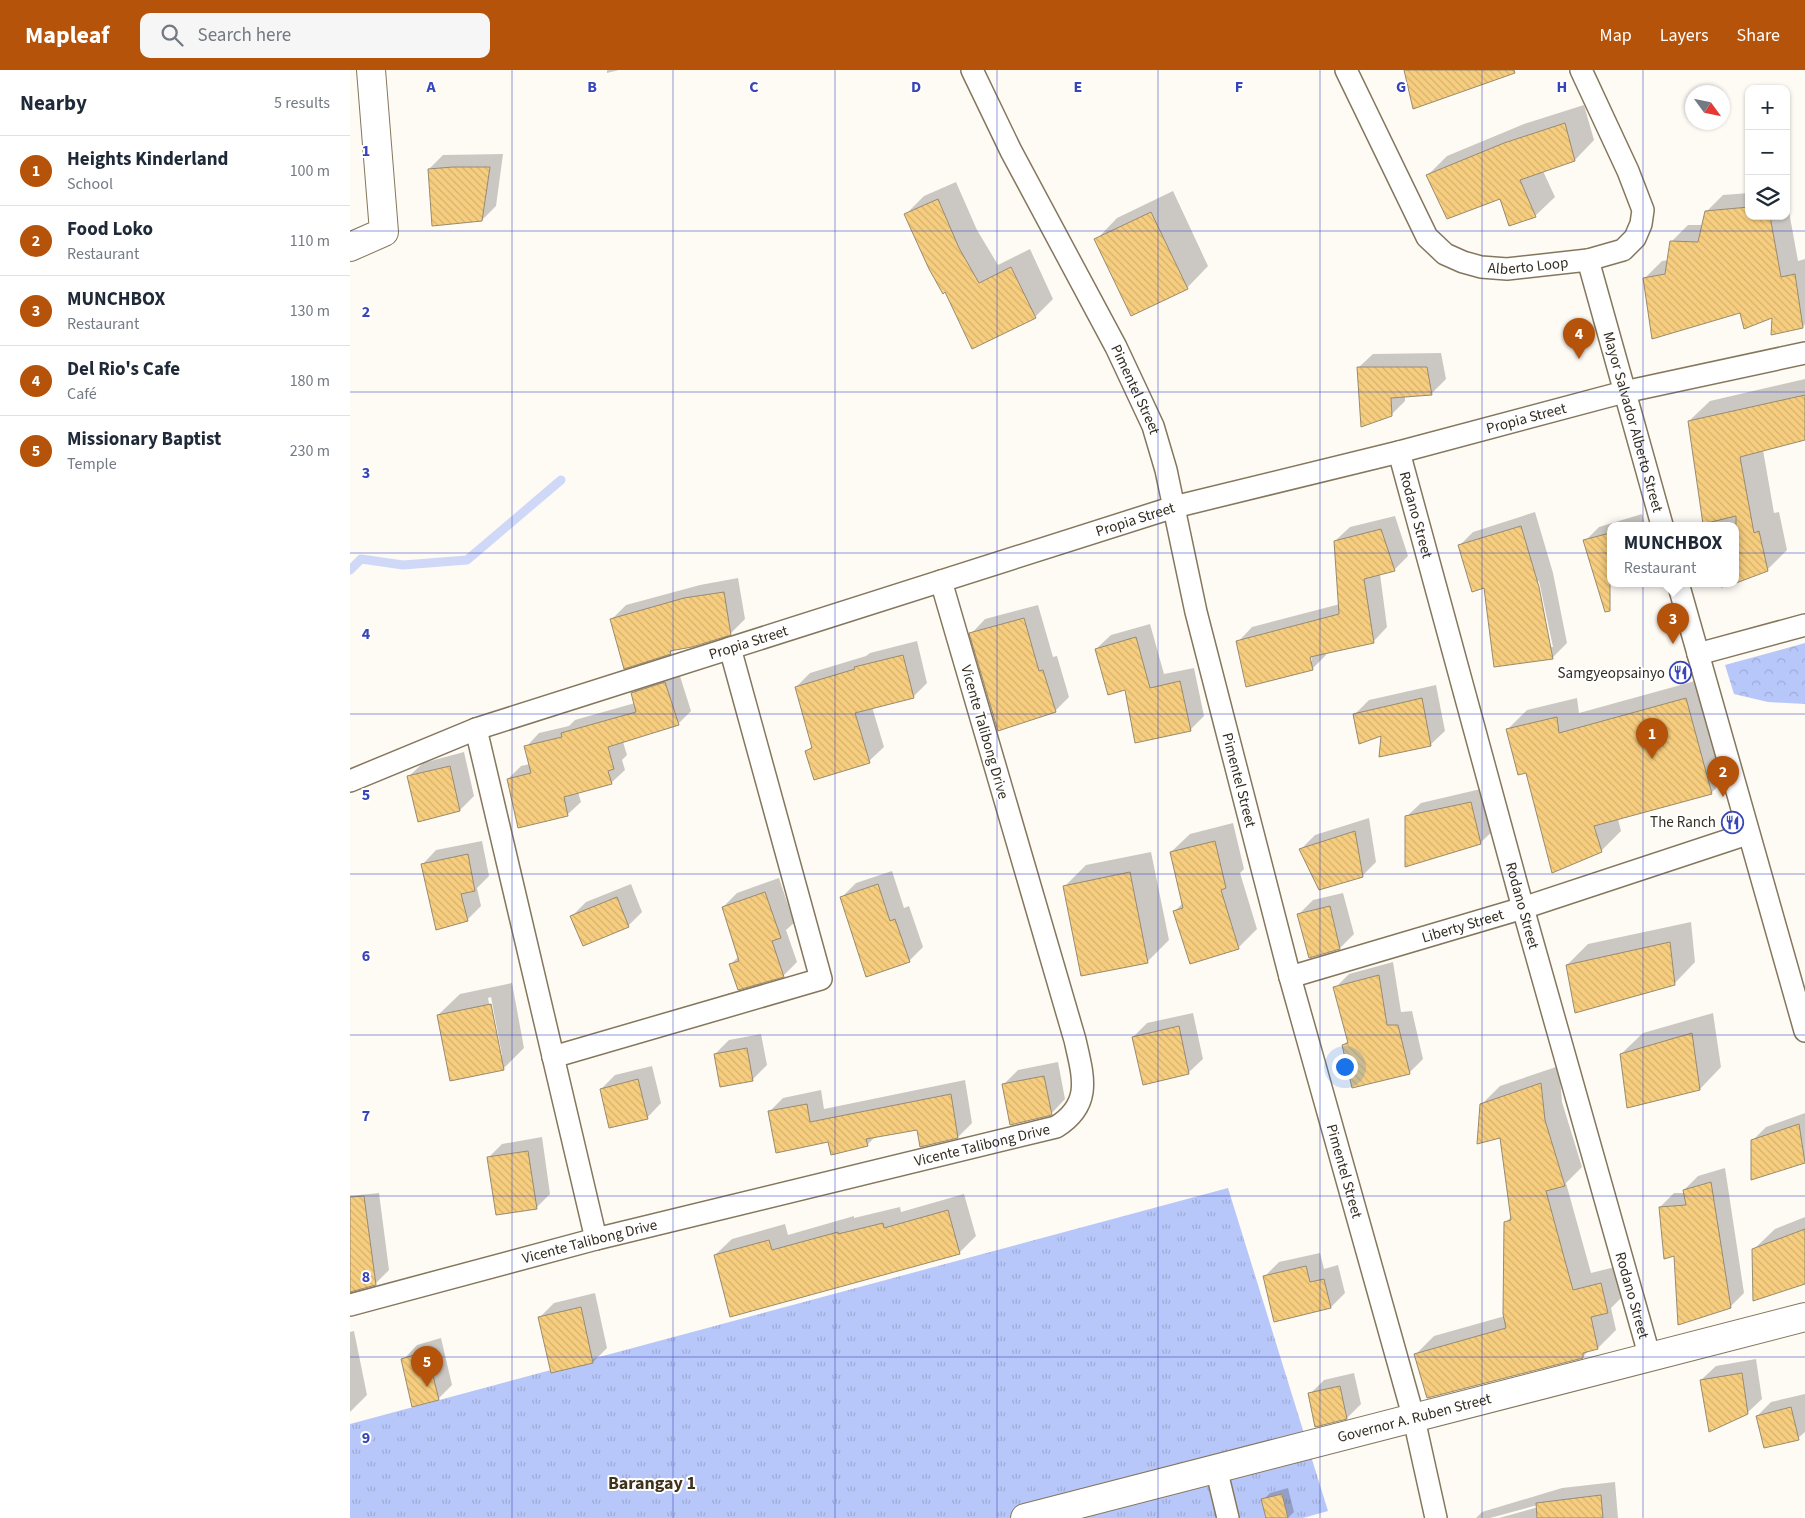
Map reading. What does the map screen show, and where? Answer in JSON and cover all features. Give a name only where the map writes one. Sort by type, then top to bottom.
[{"type":"main road","points":[[350,247],[384,232],[371,70]]},
{"type":"main road","name":"Governor A. Ruben Street","points":[[1032,1517],[1805,1317]]},
{"type":"street","name":"Pimentel Street","points":[[972,70],[1010,151],[1124,364],[1153,426],[1166,470],[1198,622],[1290,977],[1414,1419],[1436,1518]]},
{"type":"street","name":"Alberto Loop","points":[[1346,70],[1427,237],[1445,254],[1482,267],[1506,269],[1588,260],[1623,250],[1635,238],[1641,224],[1643,210],[1628,171],[1581,70]]},
{"type":"street","name":"Mayor Salvador Alberto Street","points":[[1588,260],[1661,522]]},
{"type":"street","name":"Propia Street","points":[[350,780],[476,728],[1174,507],[1399,452],[1624,392],[1805,353]]},
{"type":"street","name":"Rodano Street","points":[[1399,452],[1523,908],[1650,1358]]},
{"type":"street","name":"Vicente Talibong Drive","points":[[350,1305],[596,1239],[1056,1127],[1068,1119],[1076,1109],[1081,1098],[1083,1080],[1075,1040],[941,581]]},
{"type":"street","points":[[1679,587],[1747,834],[1805,1031]]},
{"type":"street","points":[[1698,654],[1805,625]]},
{"type":"street","points":[[554,1057],[821,979],[730,648]]},
{"type":"street","points":[[476,728],[596,1239]]},
{"type":"street","name":"Liberty Street","points":[[1290,977],[1523,908],[1747,834]]},
{"type":"street","points":[[1216,1468],[1228,1518]]},
{"type":"green space","points":[[1805,643],[1805,704],[1768,702],[1734,694],[1725,665]]},
{"type":"green space","points":[[1228,1188],[1328,1511],[1303,1518],[350,1518],[350,1424]]},
{"type":"building","points":[[1404,70],[1514,70],[1515,73],[1413,109]]},
{"type":"building","points":[[1565,123],[1575,161],[1520,180],[1536,217],[1509,226],[1500,199],[1447,219],[1426,175],[1504,143]]},
{"type":"building","points":[[490,167],[482,221],[432,226],[428,169]]},
{"type":"building","points":[[938,199],[959,248],[979,283],[1011,267],[1036,318],[972,349],[945,292],[943,294],[929,269],[904,214]]},
{"type":"building","points":[[1745,207],[1745,220],[1771,220],[1781,277],[1795,274],[1803,328],[1771,335],[1772,318],[1744,329],[1740,313],[1652,339],[1643,278],[1665,274],[1670,241],[1698,242],[1705,211]]},
{"type":"building","points":[[1151,212],[1188,289],[1131,316],[1094,239]]},
{"type":"building","points":[[1357,367],[1427,367],[1432,395],[1391,398],[1392,416],[1361,427]]},
{"type":"building","points":[[1805,395],[1805,440],[1740,457],[1754,533],[1759,531],[1768,571],[1739,582],[1739,522],[1736,522],[1736,516],[1711,522],[1703,522],[1688,421]]},
{"type":"building","points":[[1521,526],[1539,587],[1553,659],[1494,667],[1484,588],[1472,592],[1458,545]]},
{"type":"building","points":[[1381,529],[1395,571],[1364,579],[1374,643],[1310,657],[1313,670],[1246,687],[1236,641],[1339,614],[1334,541]]},
{"type":"building","points":[[1607,534],[1607,587],[1610,587],[1610,611],[1605,612],[1583,540]]},
{"type":"building","points":[[724,592],[731,635],[692,647],[670,651],[671,654],[624,669],[610,619],[684,598]]},
{"type":"building","points":[[1024,618],[1039,671],[1043,670],[1056,712],[998,731],[969,633]]},
{"type":"building","points":[[1136,637],[1150,688],[1180,681],[1191,731],[1135,743],[1125,690],[1108,695],[1095,649]]},
{"type":"building","points":[[903,655],[914,698],[855,713],[870,763],[814,780],[805,751],[812,748],[795,687],[855,669],[854,667]]},
{"type":"building","points":[[665,682],[679,725],[608,747],[614,769],[608,771],[612,784],[564,797],[568,816],[518,828],[507,779],[531,773],[524,746],[562,737],[561,733],[636,712],[631,693]]},
{"type":"building","points":[[1422,698],[1431,746],[1379,757],[1381,736],[1359,744],[1353,714]]},
{"type":"building","points":[[1686,698],[1712,794],[1594,826],[1602,852],[1552,873],[1526,773],[1518,775],[1506,729],[1557,717],[1559,733]]},
{"type":"building","points":[[450,766],[460,811],[418,822],[407,776]]},
{"type":"building","points":[[1471,802],[1481,844],[1405,867],[1405,816]]},
{"type":"building","points":[[1355,831],[1363,877],[1319,890],[1299,849]]},
{"type":"building","points":[[1215,841],[1226,888],[1221,890],[1239,949],[1190,964],[1173,911],[1183,908],[1170,852]]},
{"type":"building","points":[[468,854],[475,891],[461,894],[468,921],[436,930],[421,864]]},
{"type":"building","points":[[1130,872],[1148,963],[1081,976],[1063,886]]},
{"type":"building","points":[[878,884],[890,921],[895,919],[910,962],[866,977],[840,897]]},
{"type":"building","points":[[765,892],[781,938],[772,941],[784,977],[738,990],[729,964],[739,961],[722,907]]},
{"type":"building","points":[[617,897],[629,927],[583,946],[570,916]]},
{"type":"building","points":[[1330,906],[1340,949],[1309,958],[1297,914]]},
{"type":"building","points":[[1670,942],[1675,985],[1575,1013],[1566,965]]},
{"type":"building","points":[[1379,975],[1387,1025],[1398,1025],[1410,1074],[1352,1088],[1342,1045],[1348,1043],[1333,987]]},
{"type":"building","points":[[491,1004],[504,1070],[450,1081],[437,1015]]},
{"type":"building","points":[[1179,1026],[1189,1074],[1143,1085],[1132,1037]]},
{"type":"building","points":[[1692,1033],[1700,1090],[1627,1108],[1620,1054]]},
{"type":"building","points":[[747,1048],[753,1081],[720,1087],[714,1054]]},
{"type":"building","points":[[1044,1076],[1052,1115],[1010,1125],[1002,1084]]},
{"type":"building","points":[[638,1079],[648,1119],[609,1128],[600,1089]]},
{"type":"building","points":[[1541,1083],[1545,1120],[1565,1186],[1546,1191],[1573,1290],[1601,1283],[1608,1313],[1591,1317],[1598,1349],[1583,1353],[1583,1358],[1427,1398],[1414,1354],[1506,1328],[1503,1314],[1504,1222],[1511,1220],[1500,1138],[1477,1144],[1480,1104]]},
{"type":"building","points":[[951,1094],[958,1138],[920,1147],[917,1130],[866,1139],[868,1146],[831,1155],[828,1142],[776,1153],[768,1111],[807,1104],[810,1122]]},
{"type":"building","points":[[1799,1124],[1805,1163],[1751,1180],[1751,1140]]},
{"type":"building","points":[[528,1151],[537,1209],[496,1215],[487,1157]]},
{"type":"building","points":[[1711,1182],[1731,1308],[1678,1325],[1674,1256],[1664,1259],[1659,1207],[1686,1205],[1683,1190]]},
{"type":"building","points":[[364,1196],[376,1285],[350,1292],[350,1197]]},
{"type":"building","points":[[948,1210],[960,1254],[730,1317],[714,1255],[769,1240],[772,1250],[838,1232],[838,1234],[883,1223],[884,1228]]},
{"type":"building","points":[[1805,1229],[1805,1284],[1753,1301],[1752,1249]]},
{"type":"building","points":[[1306,1266],[1310,1282],[1324,1279],[1331,1308],[1274,1322],[1263,1276]]},
{"type":"building","points":[[581,1307],[593,1363],[551,1373],[538,1317]]},
{"type":"building","points":[[427,1351],[439,1400],[412,1407],[401,1359]]},
{"type":"building","points":[[1742,1373],[1748,1414],[1709,1432],[1700,1380]]},
{"type":"building","points":[[1340,1386],[1347,1419],[1315,1427],[1308,1393]]},
{"type":"building","points":[[1791,1407],[1799,1440],[1764,1448],[1756,1416]]},
{"type":"building","points":[[1282,1494],[1288,1518],[1266,1518],[1261,1499]]},
{"type":"building","points":[[1601,1495],[1603,1518],[1537,1518],[1536,1503]]},
{"type":"waterway","points":[[350,570],[361,559],[403,565],[467,560],[561,480]]},
{"type":"place","name":"Del Rio's Cafe","points":[[1579,359]]},
{"type":"place","name":"MUNCHBOX","points":[[1673,644]]},
{"type":"place","name":"Samgyeopsainyo","points":[[1681,673]]},
{"type":"place","name":"Heights Kinderland","points":[[1652,759]]},
{"type":"place","name":"Food Loko","points":[[1723,797]]},
{"type":"place","name":"The Ranch","points":[[1732,822]]},
{"type":"place","name":"Missionary Baptist","points":[[427,1387]]},
{"type":"district","name":"Barangay 1","points":[[652,1483]]}]
